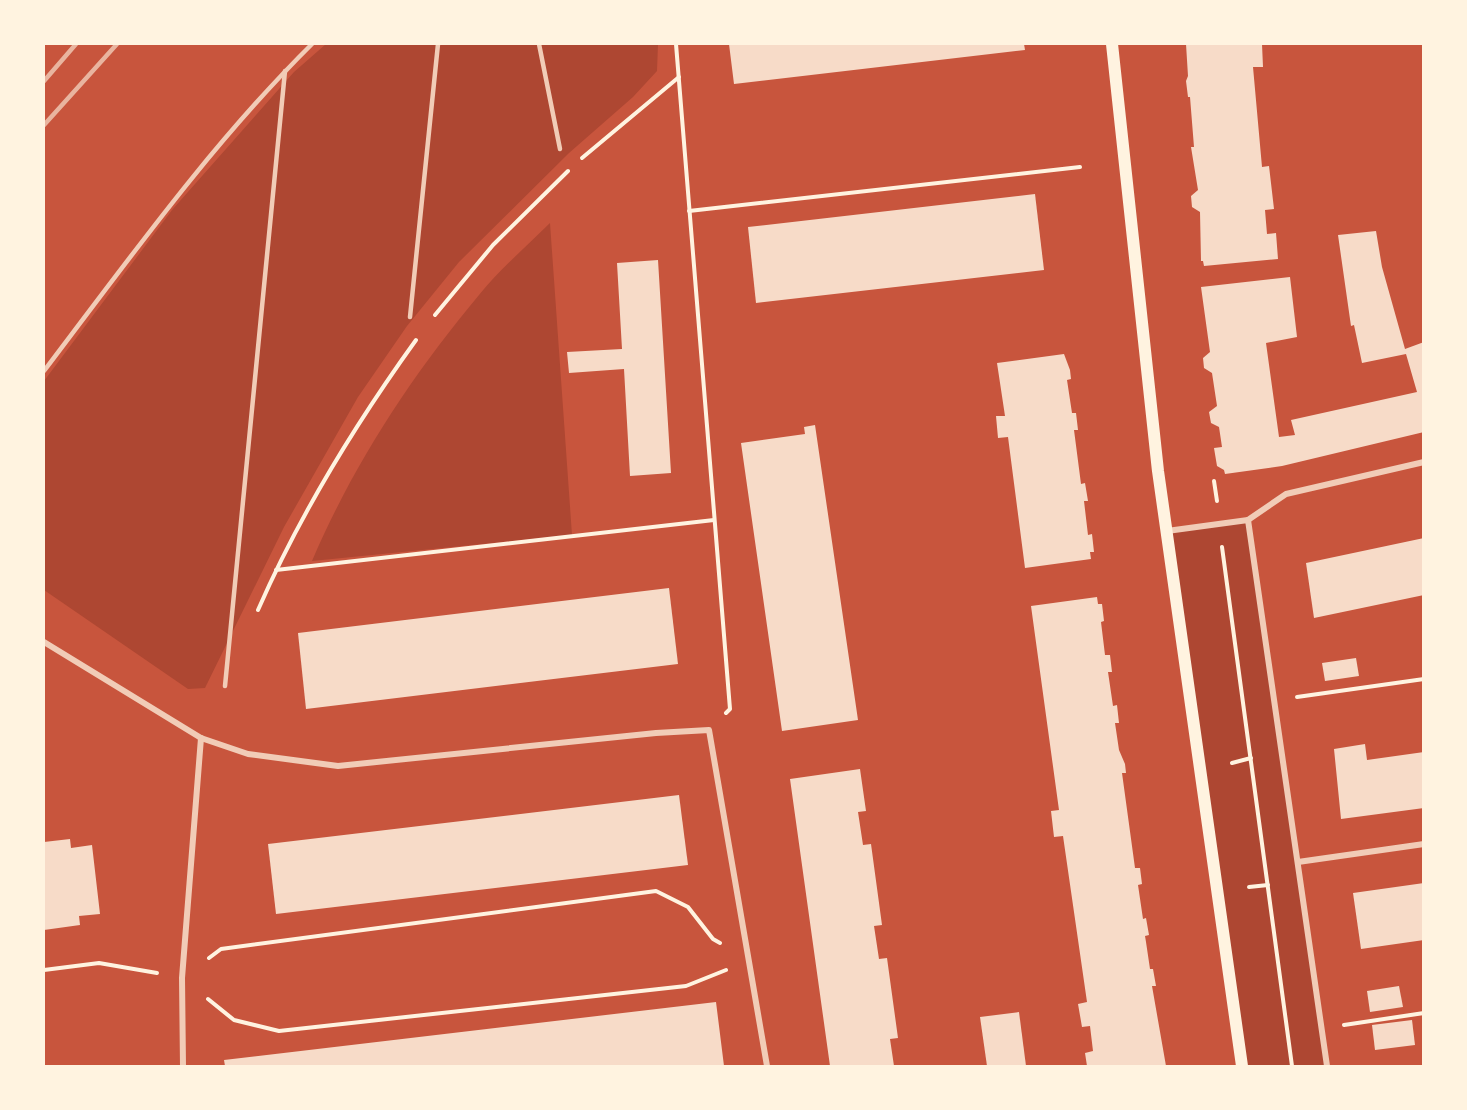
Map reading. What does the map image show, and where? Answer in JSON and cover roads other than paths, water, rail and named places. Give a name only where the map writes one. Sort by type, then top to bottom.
[{"type":"main road","points":[[1112,44],[1167,531],[1242,1066]]},
{"type":"street","points":[[1167,531],[1248,520],[1286,494],[1424,462]]},
{"type":"street","points":[[1248,520],[1327,1066]]},
{"type":"street","points":[[44,642],[201,738],[248,754],[338,766],[656,732],[709,730],[767,1066]]},
{"type":"street","points":[[183,1066],[182,978],[201,738]]},
{"type":"street","points":[[1298,862],[1424,844]]},
{"type":"lane","points":[[44,371],[170,205],[285,71],[312,44]]},
{"type":"lane","points":[[410,317],[438,44]]},
{"type":"lane","points":[[540,44],[561,149]]},
{"type":"lane","points":[[225,686],[285,71]]},
{"type":"railway","points":[[44,81],[76,44]]},
{"type":"railway","points":[[44,125],[117,44]]}]
